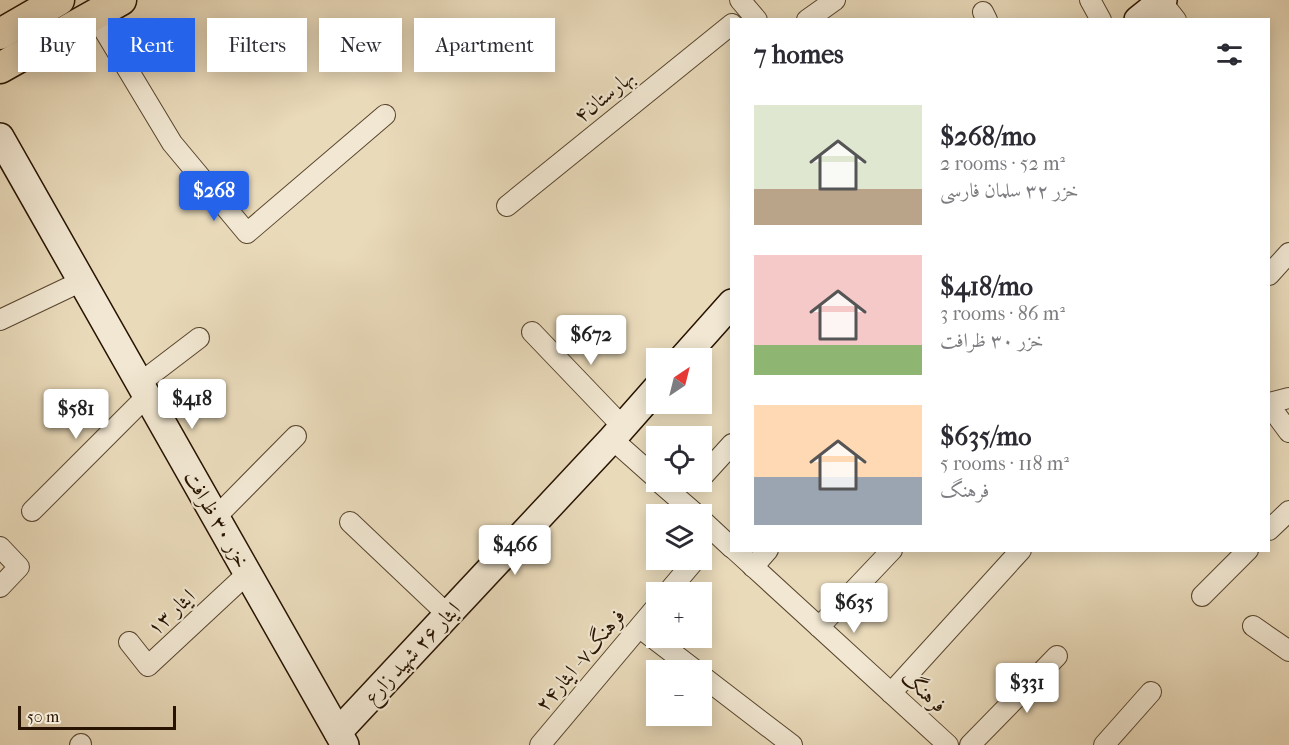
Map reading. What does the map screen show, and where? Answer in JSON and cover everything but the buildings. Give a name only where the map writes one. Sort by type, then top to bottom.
[{"type":"main road","points":[[0,34],[59,0]]},
{"type":"main road","points":[[0,68],[122,0]]},
{"type":"street","points":[[810,18],[835,0]]},
{"type":"street","points":[[1090,0],[1100,18]]},
{"type":"street","points":[[1142,18],[1167,7]]},
{"type":"street","points":[[95,15],[172,143],[247,233],[385,115]]},
{"type":"street","name":"بهارستان۴","points":[[507,206],[730,26]]},
{"type":"street","name":"خزر ۳۰ ظرافت","points":[[0,137],[342,739]]},
{"type":"street","points":[[1270,274],[1289,253]]},
{"type":"street","points":[[0,320],[82,281]]},
{"type":"street","points":[[692,348],[730,305]]},
{"type":"street","points":[[532,332],[646,466]]},
{"type":"street","points":[[32,511],[144,390],[199,338]]},
{"type":"street","points":[[1270,404],[1289,398]]},
{"type":"street","name":"ایثار ۲۶ شهید زارع","points":[[342,739],[448,615],[646,401]]},
{"type":"street","points":[[1270,405],[1289,432]]},
{"type":"street","points":[[216,517],[297,436]]},
{"type":"street","points":[[712,466],[730,446]]},
{"type":"street","points":[[671,492],[684,504]]},
{"type":"street","points":[[680,501],[689,492]]},
{"type":"street","points":[[1270,529],[1289,511]]},
{"type":"street","points":[[350,522],[448,615]]},
{"type":"street","name":"فرهنگ","points":[[712,530],[730,546]]},
{"type":"street","points":[[0,547],[19,567],[0,587]]},
{"type":"street","name":"فرهنگ","points":[[736,552],[948,745]]},
{"type":"street","points":[[753,567],[766,552]]},
{"type":"street","points":[[819,627],[890,552]]},
{"type":"street","points":[[891,693],[1018,552]]},
{"type":"street","points":[[1202,596],[1246,552]]},
{"type":"street","points":[[676,582],[687,570]]},
{"type":"street","name":"ایثار ۱۳","points":[[129,642],[148,666],[248,573]]},
{"type":"street","name":"فرهنگ۷- ایثار۲۴","points":[[540,745],[646,620]]},
{"type":"street","points":[[1253,626],[1289,651]]},
{"type":"street","points":[[640,628],[682,660]]},
{"type":"street","points":[[970,745],[1057,656]]},
{"type":"street","points":[[712,684],[792,745]]},
{"type":"street","points":[[1104,745],[1151,692]]}]
